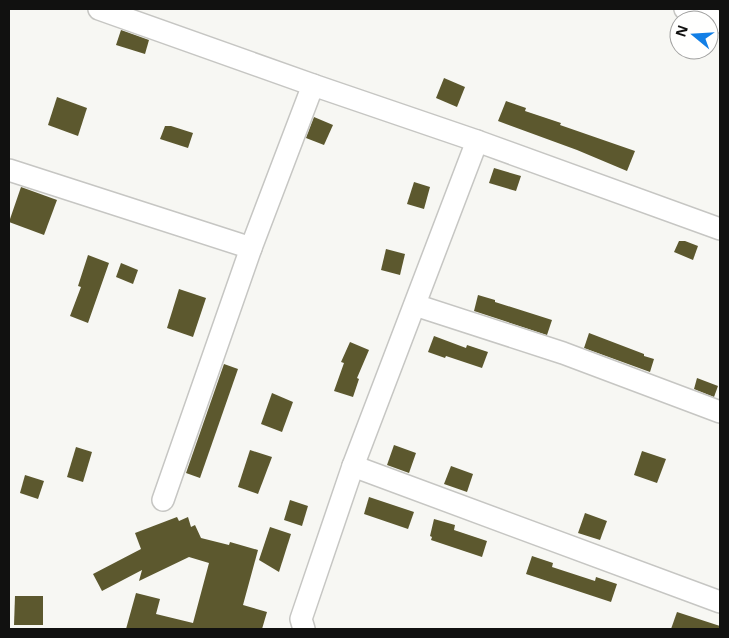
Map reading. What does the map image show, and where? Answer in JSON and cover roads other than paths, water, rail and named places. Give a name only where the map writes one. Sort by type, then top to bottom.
[{"type":"street","points":[[99,9],[477,141],[720,229]]},
{"type":"street","points":[[685,9],[720,22]]},
{"type":"street","points":[[163,500],[251,248],[313,85]]},
{"type":"street","points":[[304,629],[301,620],[353,466],[477,141]]},
{"type":"street","points":[[9,170],[251,248]]},
{"type":"street","points":[[415,304],[563,353],[720,412]]},
{"type":"street","points":[[353,466],[720,602]]}]
